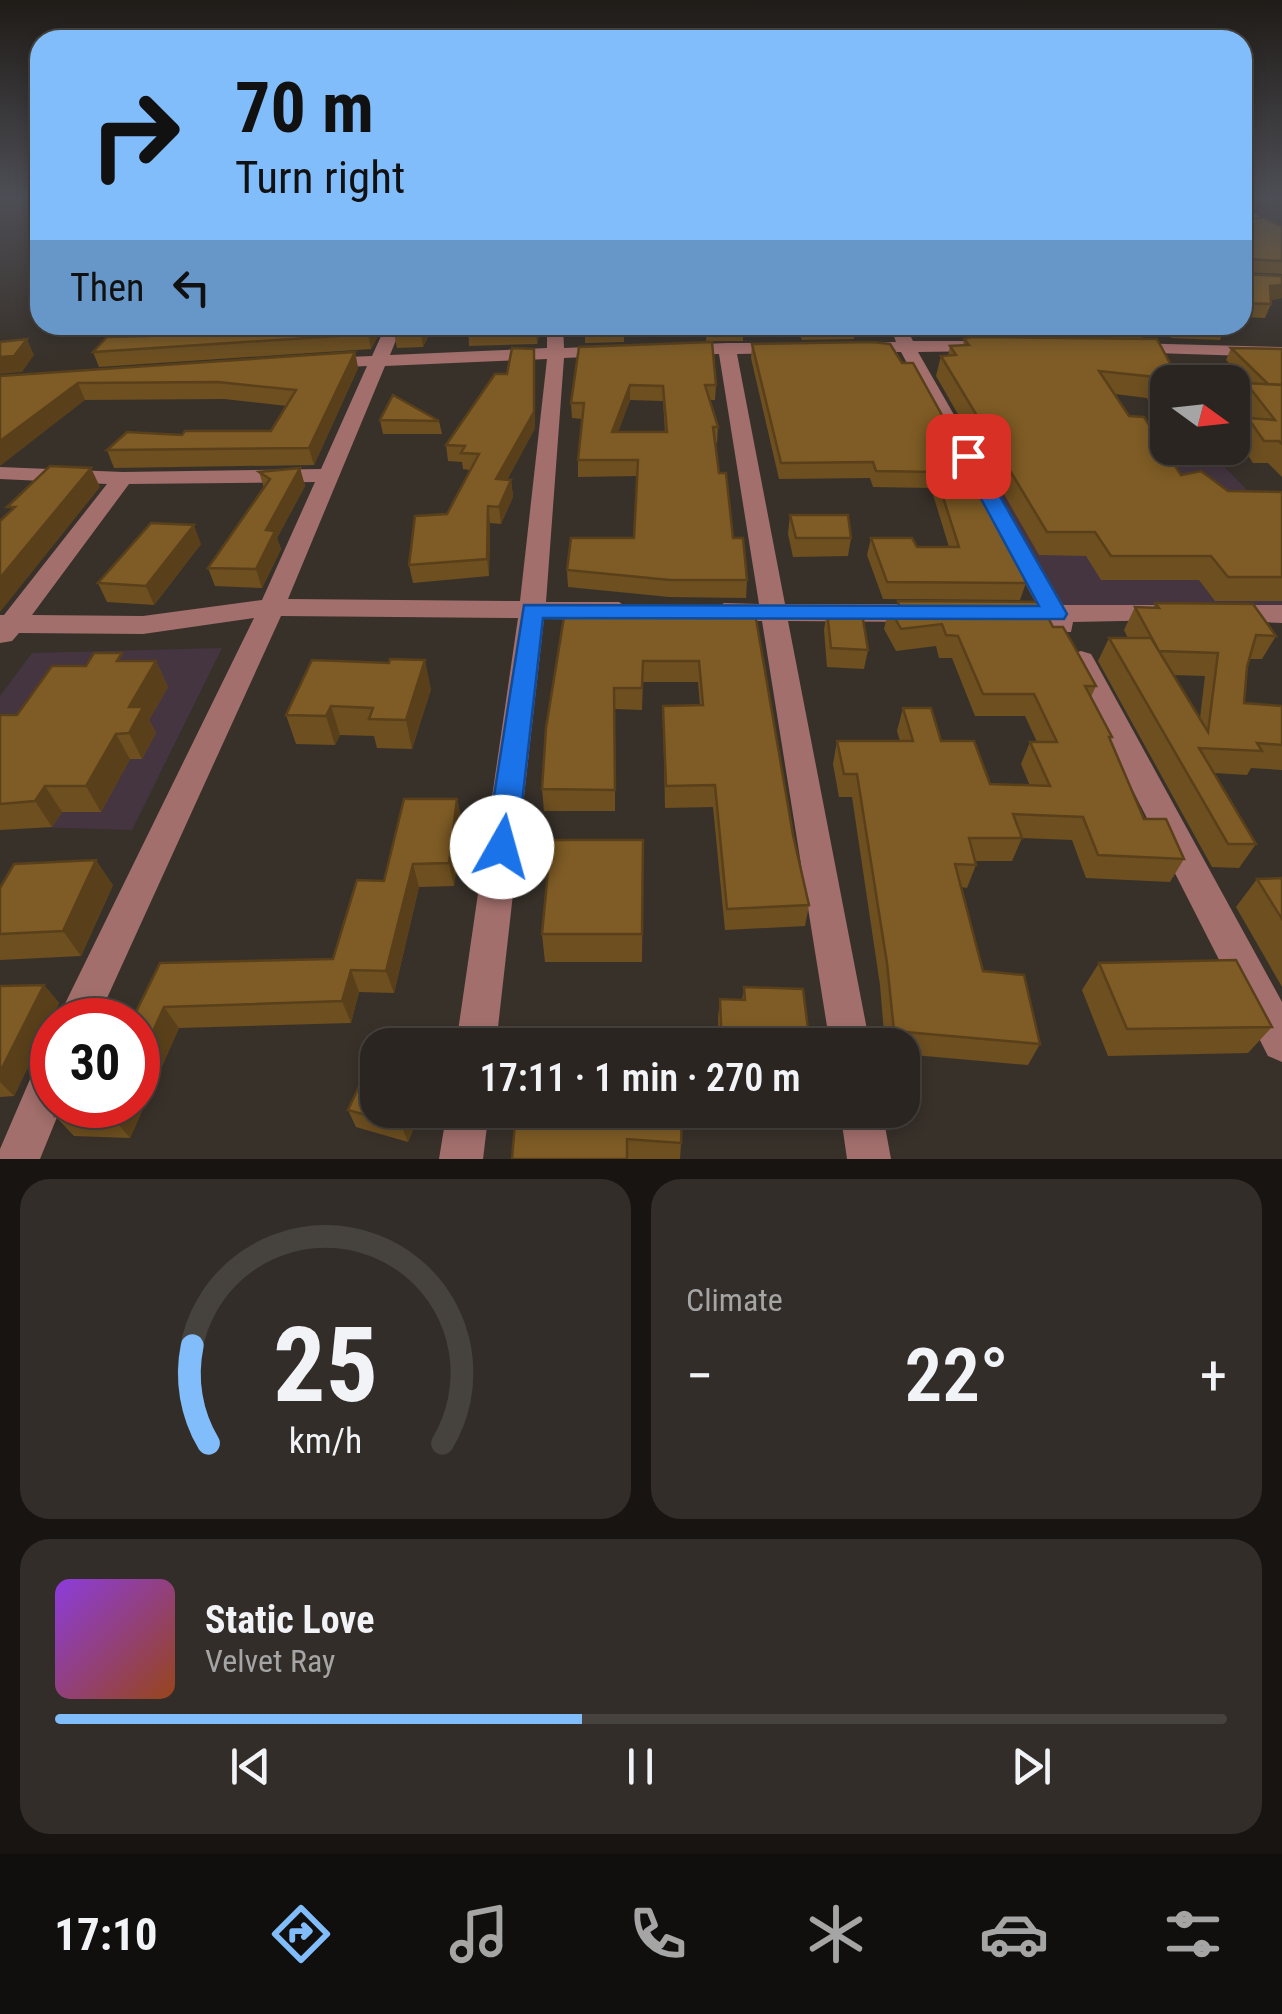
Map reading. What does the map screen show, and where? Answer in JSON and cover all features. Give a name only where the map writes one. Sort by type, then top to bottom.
[{"type":"street","points":[[87,998],[272,607],[390,335]]},
{"type":"street","points":[[1174,335],[1182,349]]},
{"type":"street","points":[[909,336],[1279,1030]]},
{"type":"street","points":[[847,347],[909,336],[1007,346]]},
{"type":"street","points":[[478,1028],[532,610],[556,339]]},
{"type":"street","points":[[306,364],[556,339],[642,350],[807,348]]},
{"type":"street","points":[[727,348],[847,1028]]},
{"type":"street","points":[[1104,348],[1282,352]]},
{"type":"street","points":[[0,472],[123,478],[330,475]]},
{"type":"street","points":[[4,629],[123,478]]},
{"type":"street","points":[[4,629],[143,625],[272,607],[652,611]]},
{"type":"street","points":[[692,611],[942,613]]},
{"type":"street","points":[[980,613],[1282,614]]},
{"type":"street","points":[[18,1159],[31,1128]]},
{"type":"street","points":[[461,1159],[465,1128]]},
{"type":"street","points":[[864,1128],[869,1159]]},
{"type":"shaded area","points":[[1150,442],[1150,465],[1223,465],[1282,526],[1282,614],[1055,614],[961,443]]},
{"type":"shaded area","points":[[222,648],[132,830],[0,826],[0,696],[32,653]]},
{"type":"building","points":[[1252,250],[1282,250],[1282,261],[1252,259]]},
{"type":"building","points":[[1252,274],[1282,276],[1282,285],[1270,286],[1271,304],[1252,303]]},
{"type":"building","points":[[353,335],[93,352],[107,337]]},
{"type":"building","points":[[27,339],[14,356],[0,357],[0,342]]},
{"type":"building","points":[[964,339],[1157,339],[1171,365],[1150,365],[1150,376],[1099,371],[1129,416],[1144,417],[1150,426],[1150,465],[1175,465],[1181,475],[1201,471],[1228,491],[1282,492],[1282,577],[1228,577],[1211,556],[1111,556],[1095,532],[1047,532],[941,356],[956,355],[950,346],[969,345]]},
{"type":"building","points":[[712,342],[716,385],[705,385],[718,427],[713,427],[719,473],[726,473],[733,538],[743,538],[747,580],[670,580],[567,570],[571,538],[634,538],[638,460],[578,460],[584,403],[571,403],[579,347]],"holes":[[[630,385],[663,386],[667,432],[612,432]]]},
{"type":"building","points":[[752,344],[890,344],[902,363],[913,363],[1022,559],[1018,559],[1026,583],[887,582],[871,538],[912,538],[917,547],[959,547],[935,472],[876,471],[873,462],[781,463]]},
{"type":"building","points":[[512,348],[534,349],[534,412],[496,479],[511,480],[499,507],[488,506],[487,559],[409,565],[415,516],[447,514],[479,454],[461,453],[465,446],[446,445],[495,374],[507,374]]},
{"type":"building","points":[[1231,348],[1282,349],[1282,385],[1268,384]]},
{"type":"building","points":[[355,352],[309,448],[107,450],[127,432],[182,435],[185,431],[271,431],[296,390],[218,382],[78,383],[0,441],[0,376]]},
{"type":"building","points":[[1250,383],[1282,385],[1282,444],[1264,441],[1250,418],[1275,420]]},
{"type":"building","points":[[393,395],[439,421],[380,420]]},
{"type":"building","points":[[50,466],[91,468],[0,578],[0,521],[15,507],[7,507]]},
{"type":"building","points":[[300,468],[266,530],[275,531],[256,569],[208,568],[270,479],[259,472]]},
{"type":"building","points":[[790,515],[848,515],[851,538],[796,538]]},
{"type":"building","points":[[151,523],[194,525],[146,586],[98,583]]},
{"type":"building","points":[[898,601],[1040,602],[1053,627],[1063,627],[1096,686],[1085,686],[1112,737],[1144,819],[1166,819],[1184,859],[1098,855],[1083,817],[1013,814],[1022,838],[969,838],[976,865],[955,864],[983,971],[1024,975],[1040,1044],[894,1028],[857,774],[844,774],[837,741],[913,741],[903,708],[931,708],[941,741],[974,741],[990,784],[1050,786],[1030,742],[1057,742],[1034,694],[983,694],[958,636],[946,635],[942,624],[901,629],[889,607],[899,606]]},
{"type":"building","points":[[1155,603],[1253,604],[1276,636],[1256,635],[1247,667],[1244,703],[1282,706],[1282,745],[1257,743],[1262,751],[1199,748],[1256,844],[1228,844],[1109,638],[1151,638],[1208,732],[1218,653],[1159,651],[1135,607],[1159,608]]},
{"type":"building","points":[[585,606],[751,609],[755,613],[793,835],[809,905],[727,909],[715,785],[666,786],[663,706],[703,705],[699,661],[643,661],[642,688],[614,688],[615,790],[542,789],[546,728],[565,611],[585,612]]},
{"type":"building","points":[[827,611],[862,613],[868,650],[831,648]]},
{"type":"building","points":[[94,653],[122,653],[117,661],[156,661],[129,707],[143,707],[129,733],[116,734],[86,786],[45,786],[35,801],[0,804],[0,715],[17,715],[52,666],[86,666]]},
{"type":"building","points":[[390,659],[425,660],[406,720],[369,719],[373,708],[331,706],[326,716],[286,715],[312,660],[389,663]]},
{"type":"building","points":[[404,799],[457,799],[449,863],[413,864],[386,971],[351,970],[342,1001],[164,1007],[160,1016],[160,998],[143,998],[160,963],[333,959],[357,880],[384,881]]},
{"type":"building","points":[[551,840],[643,840],[642,934],[542,934]]},
{"type":"building","points":[[96,860],[63,931],[0,934],[0,888],[14,864]]},
{"type":"building","points":[[1282,878],[1282,919],[1257,879]]},
{"type":"building","points":[[1236,960],[1272,1027],[1127,1029],[1099,963]]},
{"type":"building","points":[[44,985],[37,998],[30,998],[30,1013],[0,1072],[0,986]]},
{"type":"building","points":[[744,987],[803,989],[808,1028],[721,1028],[720,999],[745,1000]]},
{"type":"building","points":[[360,1084],[360,1113],[348,1110]]},
{"type":"building","points":[[515,1128],[681,1128],[681,1143],[627,1139],[627,1159],[512,1159]]},
{"type":"route","points":[[502,847],[532,610],[1055,614],[968,456]]}]
